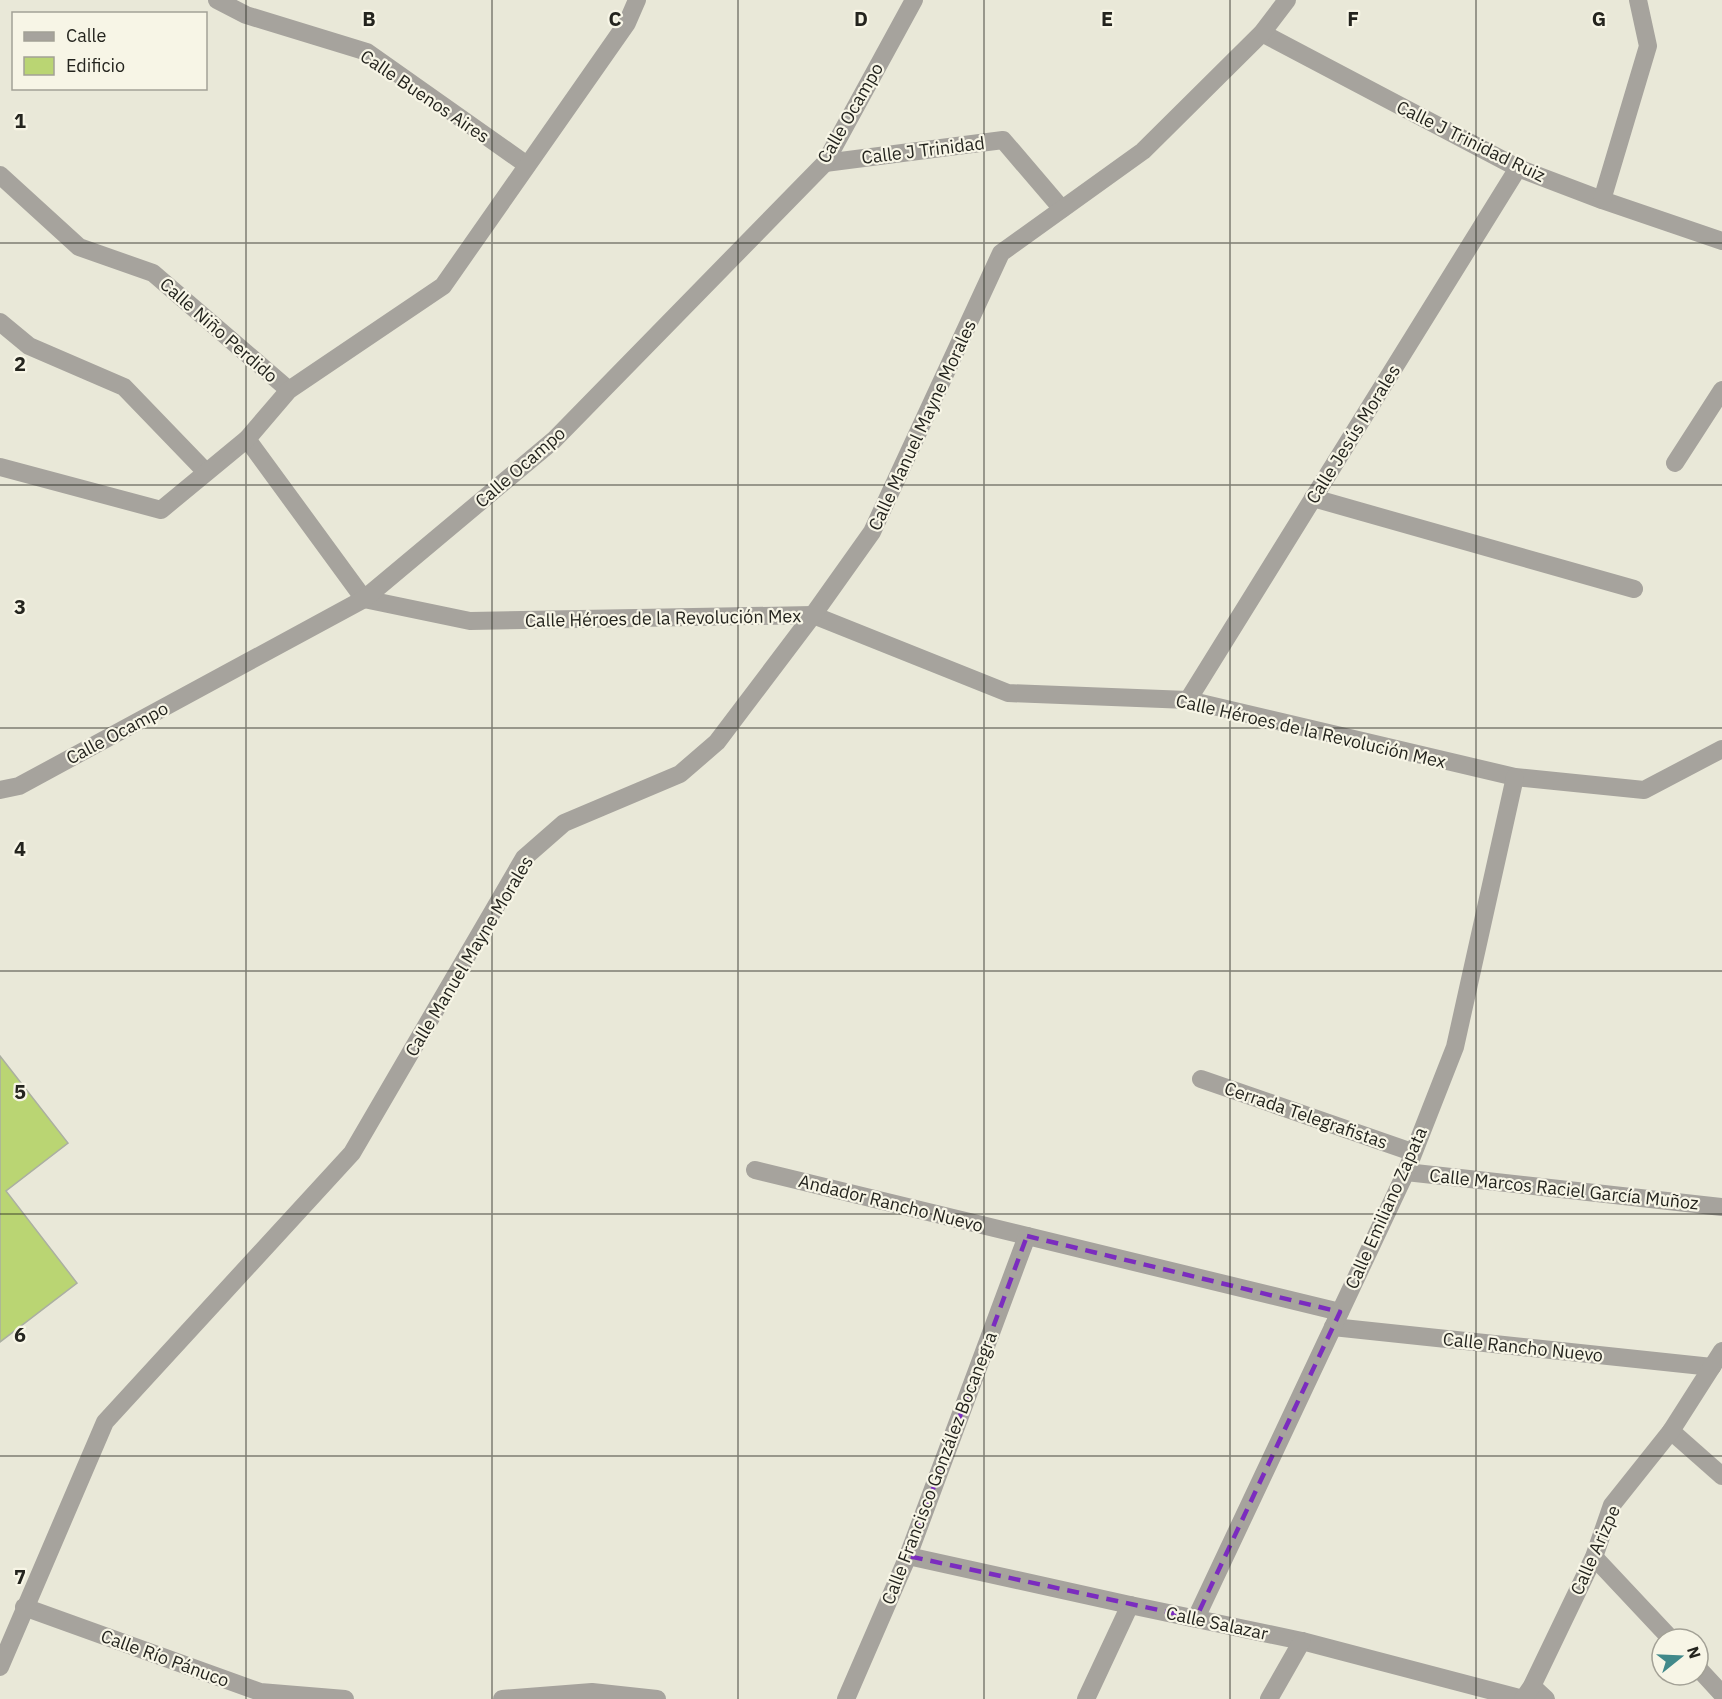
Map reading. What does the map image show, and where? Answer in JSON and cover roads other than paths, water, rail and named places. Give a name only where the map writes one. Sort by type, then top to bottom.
[{"type":"street","name":"Calle Buenos Aires","points":[[217,0],[246,15],[367,52],[527,165]]},
{"type":"street","points":[[0,467],[161,510],[247,439],[289,390],[443,286],[627,23],[637,0]]},
{"type":"street","name":"Calle Ocampo","points":[[0,790],[19,786],[364,599],[555,440],[825,163],[914,0]]},
{"type":"street","name":"Calle Manuel Mayne Morales","points":[[0,1667],[105,1422],[352,1153],[524,858],[564,823],[680,774],[717,742],[813,615],[872,532],[1001,253],[1143,151],[1262,33],[1287,0]]},
{"type":"street","points":[[1602,200],[1648,46],[1638,0]]},
{"type":"street","name":"Calle J Trinidad Ruiz","points":[[1262,33],[1518,168],[1602,200],[1722,241]]},
{"type":"street","name":"Calle J Trinidad","points":[[825,163],[1003,140],[1062,209]]},
{"type":"street","name":"Calle Jesús Morales","points":[[1188,700],[1518,168]]},
{"type":"street","name":"Calle Niño Perdido","points":[[0,175],[79,247],[153,273],[289,390]]},
{"type":"street","points":[[0,322],[29,346],[124,387],[206,472]]},
{"type":"street","points":[[1675,463],[1722,390]]},
{"type":"street","points":[[247,439],[364,599]]},
{"type":"street","points":[[1313,498],[1634,589]]},
{"type":"street","name":"Calle Héroes de la Revolución Mex","points":[[364,599],[470,621],[813,615],[1008,693],[1188,700],[1515,777],[1644,790],[1722,749]]},
{"type":"street","name":"Calle Emiliano Zapata","points":[[1196,1618],[1406,1172],[1455,1047],[1515,777]]},
{"type":"street","name":"Cerrada Telegrafistas","points":[[1201,1078],[1412,1152]]},
{"type":"street","name":"Andador Rancho Nuevo","points":[[755,1170],[1027,1236]]},
{"type":"street","name":"Calle Marcos Raciel García Muñoz","points":[[1406,1172],[1722,1207]]},
{"type":"street","name":"Calle Rancho Nuevo","points":[[1027,1236],[1337,1319],[1712,1367]]},
{"type":"street","name":"Calle Francisco González Bocanegra","points":[[846,1699],[908,1556],[1027,1236]]},
{"type":"street","name":"Calle Arizpe","points":[[1526,1694],[1594,1557],[1612,1505],[1671,1431],[1722,1351]]},
{"type":"street","points":[[1671,1431],[1722,1476]]},
{"type":"street","name":"Calle Salazar","points":[[908,1556],[1302,1641],[1526,1694]]},
{"type":"street","points":[[1594,1557],[1660,1627]]},
{"type":"street","points":[[1086,1699],[1130,1605]]},
{"type":"street","name":"Calle Río Pánuco","points":[[24,1607],[260,1692],[345,1699]]},
{"type":"street","points":[[1269,1699],[1302,1641]]},
{"type":"street","points":[[1710,1681],[1722,1694]]},
{"type":"street","points":[[502,1699],[592,1692],[657,1699]]},
{"type":"street","points":[[1526,1694],[1546,1699]]}]
